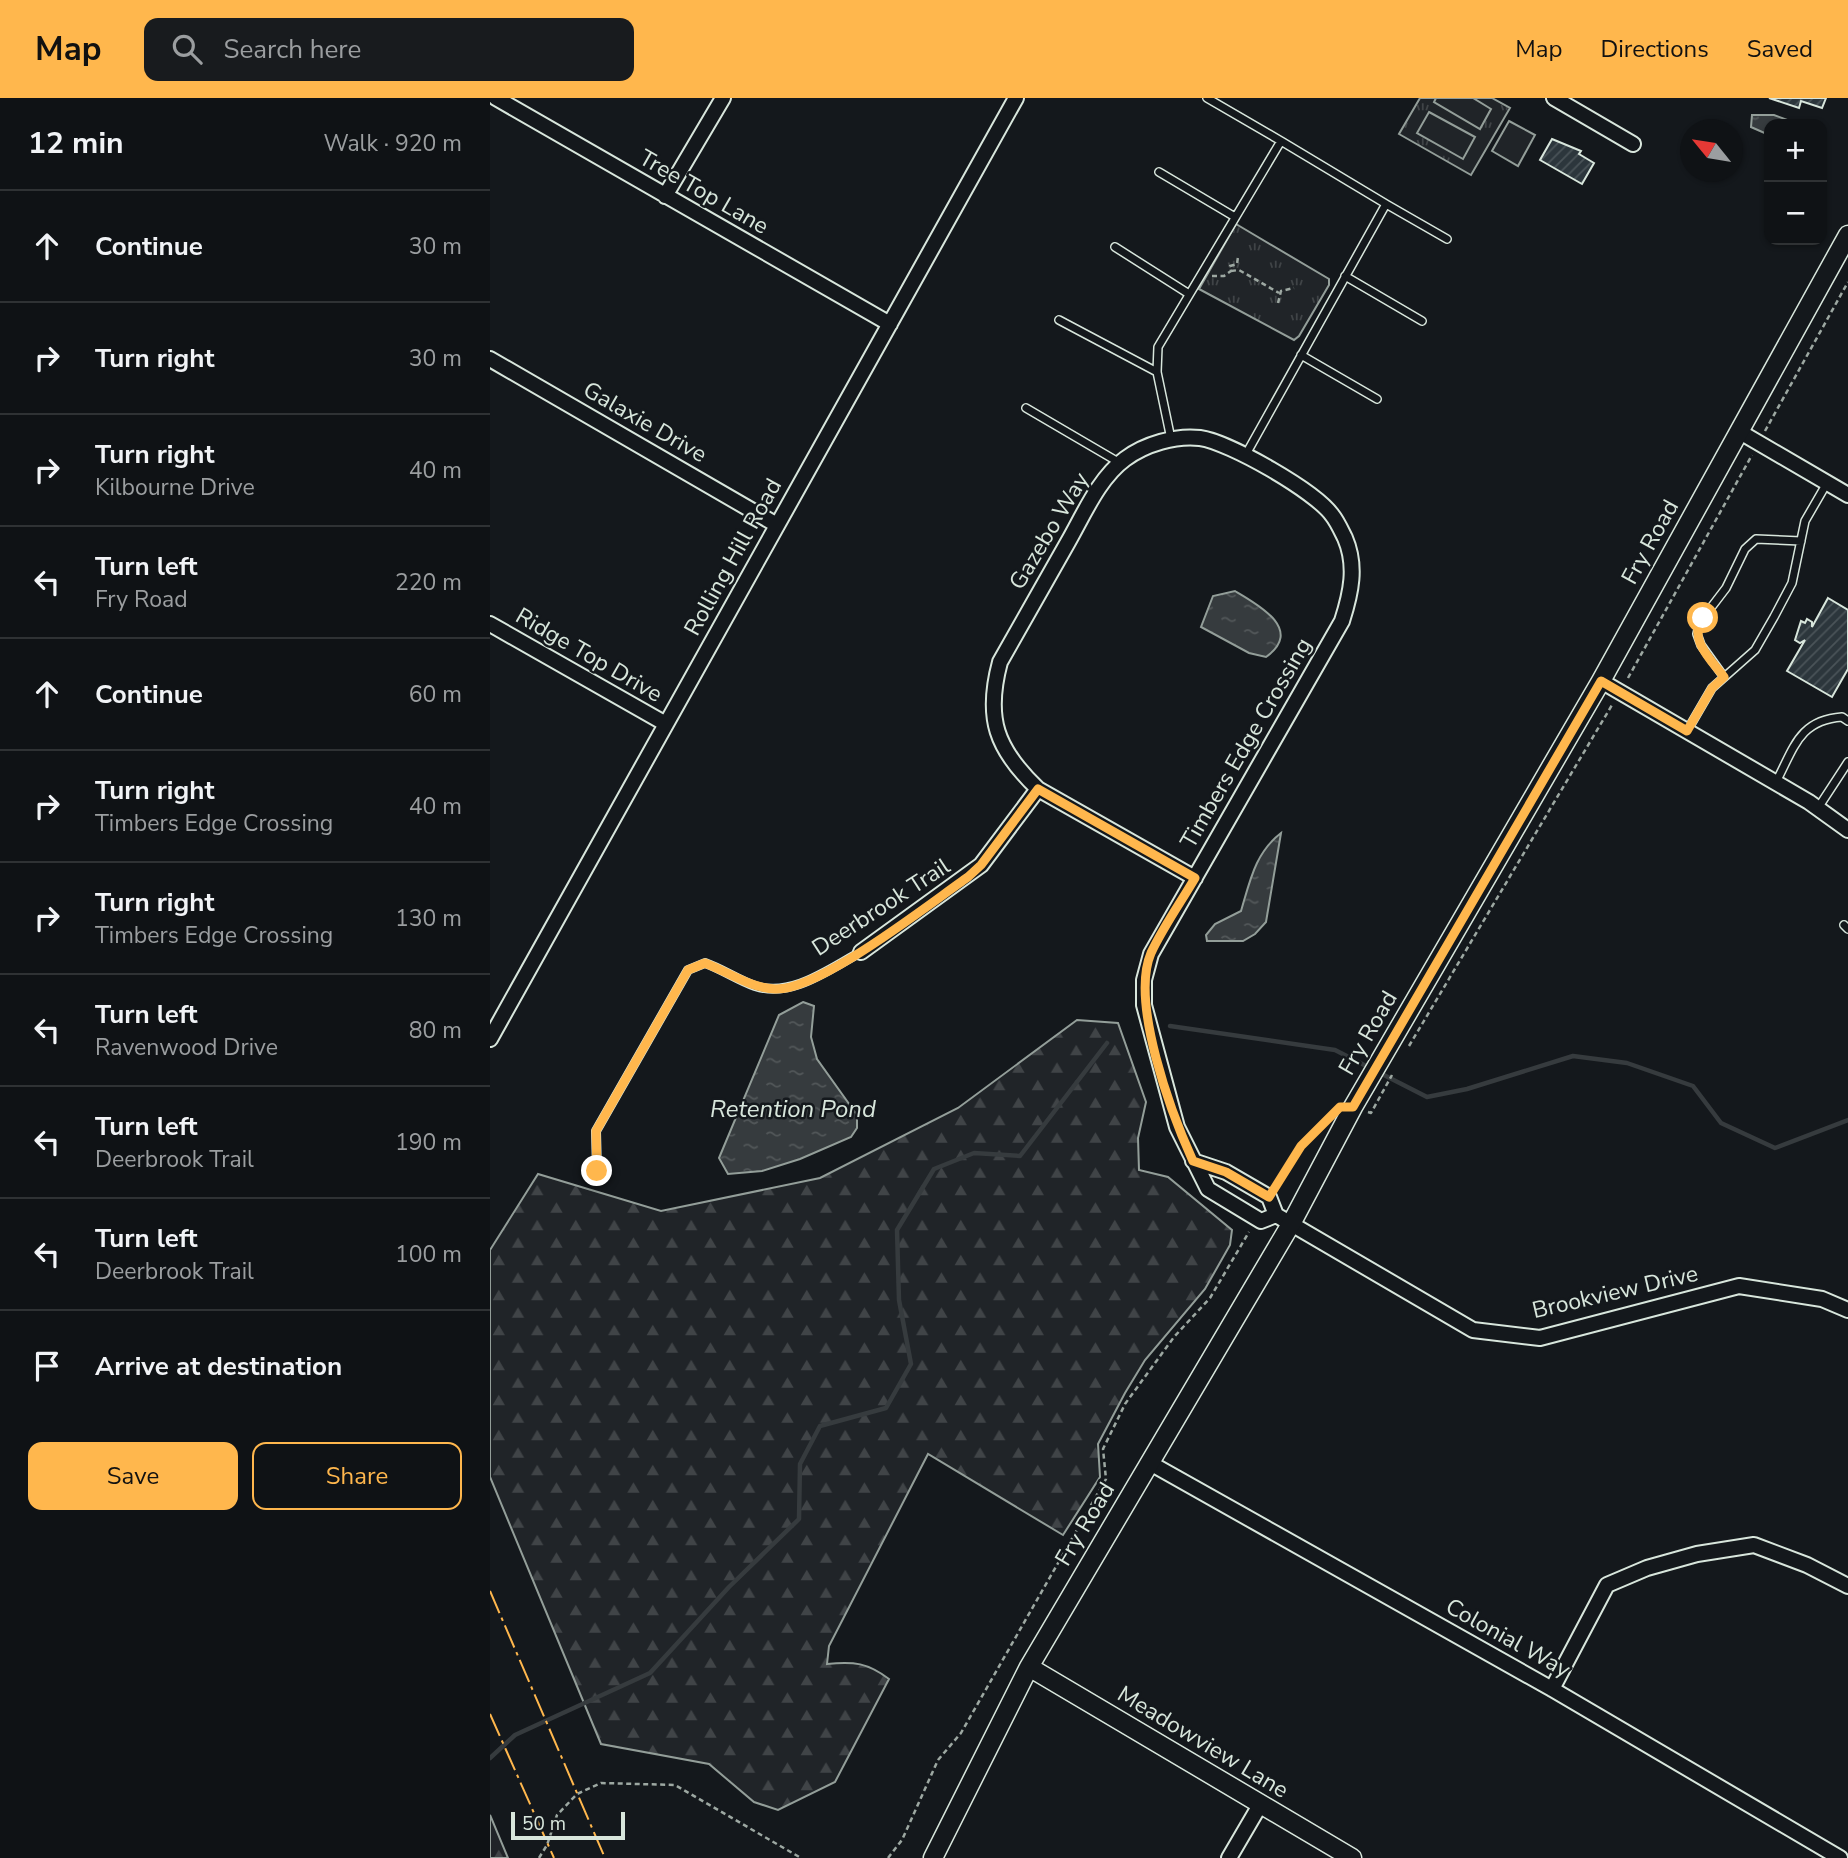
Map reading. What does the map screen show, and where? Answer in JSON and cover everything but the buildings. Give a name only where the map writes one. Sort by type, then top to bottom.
[{"type":"street","name":"Tree Top Lane","points":[[496,98],[890,324]]},
{"type":"street","points":[[665,196],[723,98]]},
{"type":"street","name":"Rolling Hill Road","points":[[490,1039],[1016,98]]},
{"type":"street","points":[[1555,98],[1633,144]]},
{"type":"street","name":"Fry Road","points":[[933,1858],[1029,1667],[1150,1463],[1283,1219],[1353,1107],[1601,681],[1848,235]]},
{"type":"street","name":"Galaxie Drive","points":[[490,359],[777,525]]},
{"type":"street","points":[[1740,432],[1848,495]]},
{"type":"street","name":"Gazebo Way","points":[[1195,878],[1038,789],[1017,769],[1000,744],[993,717],[996,675],[1000,662],[1101,484],[1121,463],[1147,446],[1171,439],[1198,438],[1223,443],[1312,495],[1331,513],[1345,540]]},
{"type":"street","name":"Timbers Edge Crossing","points":[[1256,1218],[1208,1189],[1177,1127],[1144,1005],[1144,980],[1151,954],[1342,621],[1351,594],[1352,568],[1345,540]]},
{"type":"street","name":"Ridge Top Drive","points":[[490,624],[666,724]]},
{"type":"street","points":[[1601,681],[1818,808],[1848,830]]},
{"type":"street","name":"Deerbrook Trail","points":[[861,952],[975,871],[1038,789]]},
{"type":"street","points":[[1193,1161],[1226,1172],[1269,1197],[1283,1219],[1261,1221],[1256,1218]]},
{"type":"street","name":"Brookview Drive","points":[[1283,1219],[1473,1330],[1540,1338],[1739,1286],[1822,1299],[1848,1310]]},
{"type":"street","name":"Colonial Way","points":[[1150,1463],[1552,1689],[1840,1858]]},
{"type":"street","points":[[1552,1689],[1607,1585],[1647,1568],[1697,1554],[1754,1545],[1807,1565],[1848,1586]]},
{"type":"street","name":"Meadowview Lane","points":[[1029,1667],[1352,1858]]},
{"type":"street","points":[[1229,1858],[1260,1805]]},
{"type":"lane","points":[[1208,98],[1447,239]]},
{"type":"lane","points":[[1171,439],[1157,372],[1158,347],[1281,141]]},
{"type":"lane","points":[[1159,172],[1235,217]]},
{"type":"lane","points":[[1245,456],[1386,204]]},
{"type":"lane","points":[[1115,247],[1189,294]]},
{"type":"lane","points":[[1345,276],[1422,321]]},
{"type":"lane","points":[[1059,320],[1157,372]]},
{"type":"lane","points":[[1301,355],[1377,399]]},
{"type":"lane","points":[[1026,408],[1121,463]]},
{"type":"lane","points":[[1687,731],[1712,688],[1755,650],[1774,617],[1792,583],[1805,521],[1827,483]]},
{"type":"lane","points":[[1724,677],[1701,645],[1697,634],[1700,622],[1726,588],[1745,549],[1756,539],[1801,541]]},
{"type":"lane","points":[[1776,783],[1801,734],[1821,719],[1842,717],[1848,721]]},
{"type":"lane","points":[[1818,808],[1848,762]]},
{"type":"lane","name":"Deerbrook Trail","points":[[597,1171],[596,1131],[688,970],[705,963],[757,986],[776,989],[795,987],[861,952]]},
{"type":"path","points":[[1238,257],[1238,270]]},
{"type":"path","points":[[1231,271],[1232,263],[1237,264]]},
{"type":"path","points":[[1203,272],[1216,277],[1238,270],[1279,293],[1294,288]]},
{"type":"path","points":[[1440,995],[1620,692],[1848,282]]},
{"type":"path","points":[[1278,303],[1279,293]]},
{"type":"path","points":[[1269,1197],[1301,1146],[1340,1107],[1353,1107]]},
{"type":"path","points":[[888,1858],[902,1840],[938,1760],[961,1733],[1106,1479],[1103,1449],[1125,1404],[1174,1337],[1210,1298],[1256,1218]]},
{"type":"path","points":[[539,1858],[547,1845],[556,1815],[577,1794],[601,1783],[676,1785],[801,1858]]},
{"type":"green space","points":[[1420,98],[1492,98],[1510,108],[1471,175],[1399,134]]},
{"type":"green space","points":[[1436,98],[1473,98],[1491,109],[1480,129],[1434,102]]},
{"type":"green space","points":[[1429,112],[1475,137],[1463,159],[1417,133]]},
{"type":"green space","points":[[1509,121],[1535,135],[1518,166],[1492,151]]},
{"type":"green space","points":[[1236,224],[1329,279],[1329,285],[1294,340],[1199,289]]},
{"type":"green space","points":[[1077,1020],[1118,1023],[1146,1102],[1138,1138],[1139,1170],[1168,1177],[1232,1230],[1230,1245],[1205,1289],[1145,1360],[1125,1393],[1098,1444],[1100,1477],[1063,1535],[928,1454],[829,1646],[827,1664],[860,1664],[889,1679],[835,1782],[778,1810],[754,1802],[709,1764],[601,1744],[490,1477],[490,1250],[538,1174],[661,1211],[820,1178],[958,1108]]},
{"type":"green space","points":[[490,1815],[508,1858],[490,1858]]},
{"type":"water","points":[[1752,115],[1774,115],[1785,119],[1764,119],[1764,133],[1751,127]]},
{"type":"water","points":[[1235,591],[1265,611],[1279,628],[1281,637],[1277,647],[1266,657],[1249,653],[1201,627],[1213,596]]},
{"type":"water","points":[[1281,833],[1266,922],[1255,934],[1243,941],[1207,941],[1206,935],[1215,924],[1241,911],[1259,859]]},
{"type":"water","name":"Retention Pond","points":[[803,1002],[814,1006],[811,1037],[817,1059],[857,1115],[857,1128],[851,1137],[800,1159],[762,1171],[728,1174],[719,1158],[779,1015]]},
{"type":"waterway","points":[[1170,1026],[1335,1050],[1372,1069]]},
{"type":"waterway","points":[[490,1758],[515,1735],[650,1673],[729,1587],[799,1519],[800,1464],[820,1426],[886,1408],[911,1364],[899,1300],[897,1230],[934,1169],[974,1153],[1020,1156],[1107,1043]]},
{"type":"waterway","points":[[1380,1073],[1427,1097],[1467,1089],[1573,1056],[1627,1063],[1693,1086],[1721,1123],[1775,1148],[1848,1120]]},
{"type":"power","points":[[490,1591],[605,1858]]},
{"type":"power","points":[[490,1714],[554,1858]]},
{"type":"route","points":[[597,1171],[596,1131],[688,970],[705,963],[757,986],[776,989],[795,987],[861,952],[968,877],[981,865],[1038,789],[1195,878],[1151,954],[1144,980],[1144,1005],[1177,1127],[1193,1161],[1226,1172],[1269,1197],[1301,1146],[1340,1107],[1353,1107],[1601,681],[1687,731],[1712,688],[1724,677],[1701,645],[1697,634],[1703,618]]}]
